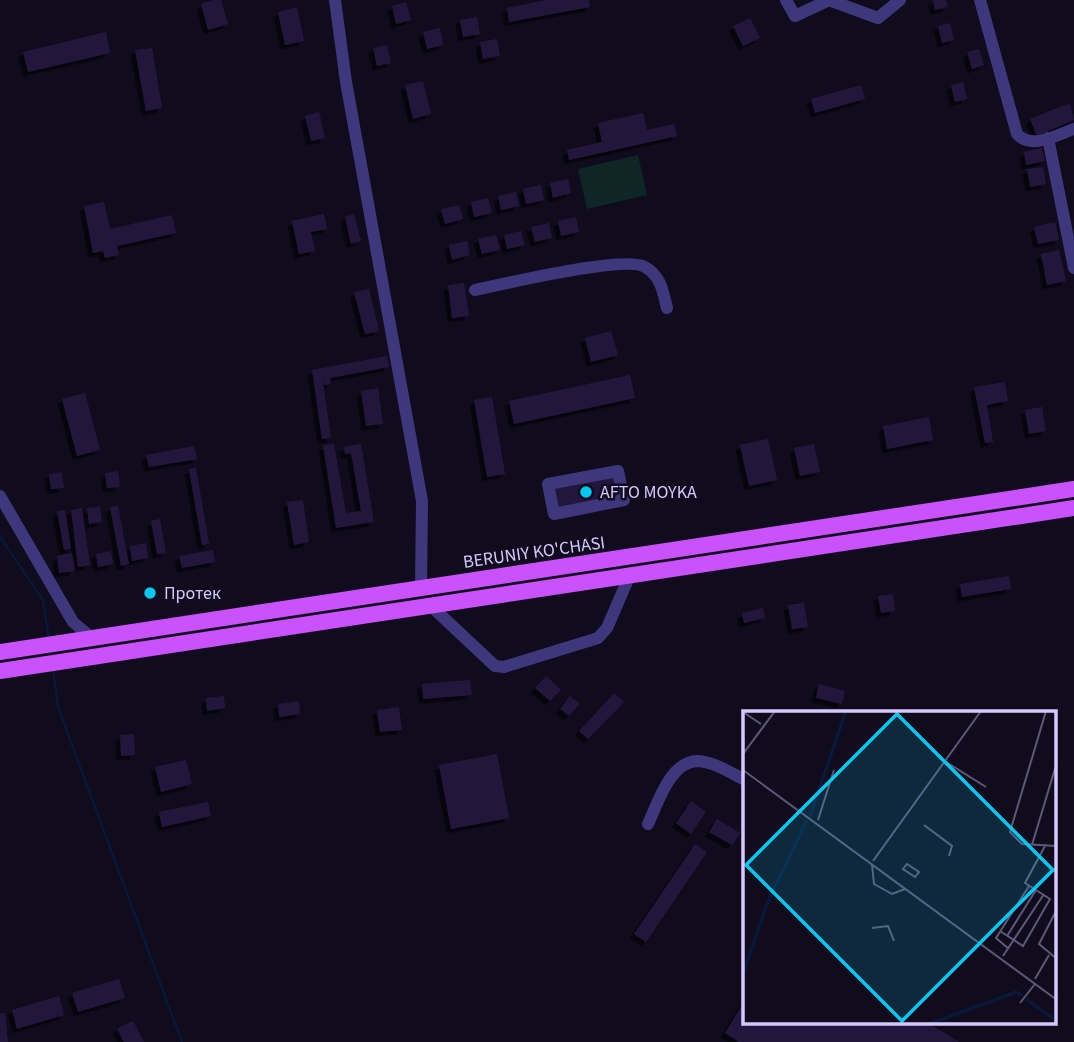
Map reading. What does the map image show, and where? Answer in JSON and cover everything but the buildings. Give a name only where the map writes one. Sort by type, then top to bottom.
[{"type":"main road","name":"BERUNIY KO'CHASI","points":[[0,652],[1074,489]]},
{"type":"main road","points":[[0,671],[1074,508]]},
{"type":"main road","points":[[662,553],[665,571]]},
{"type":"main road","points":[[198,621],[201,641]]},
{"type":"street","points":[[335,0],[346,82],[422,501],[421,589]]},
{"type":"street","points":[[786,0],[794,16],[829,1],[878,18],[900,0]]},
{"type":"street","points":[[980,0],[1017,134],[1024,141],[1034,143],[1074,129]]},
{"type":"street","points":[[1048,138],[1074,268]]},
{"type":"street","points":[[475,290],[554,273],[619,264],[643,265],[659,278],[667,308]]},
{"type":"street","points":[[618,471],[624,500],[554,514],[548,484],[618,471]]},
{"type":"street","points":[[0,496],[73,622],[88,639]]},
{"type":"street","points":[[431,606],[495,666],[504,667],[598,638],[607,628],[629,576]]},
{"type":"street","points":[[648,824],[668,782],[682,766],[698,761],[719,767],[743,779]]},
{"type":"green space","points":[[638,155],[647,195],[587,209],[578,169]]},
{"type":"waterway","points":[[0,537],[43,600],[49,638]]},
{"type":"waterway","points":[[53,669],[58,707],[182,1042]]},
{"type":"place","name":"AFTO MOYKA","points":[[586,492]]},
{"type":"place","name":"Протек","points":[[150,593]]}]
